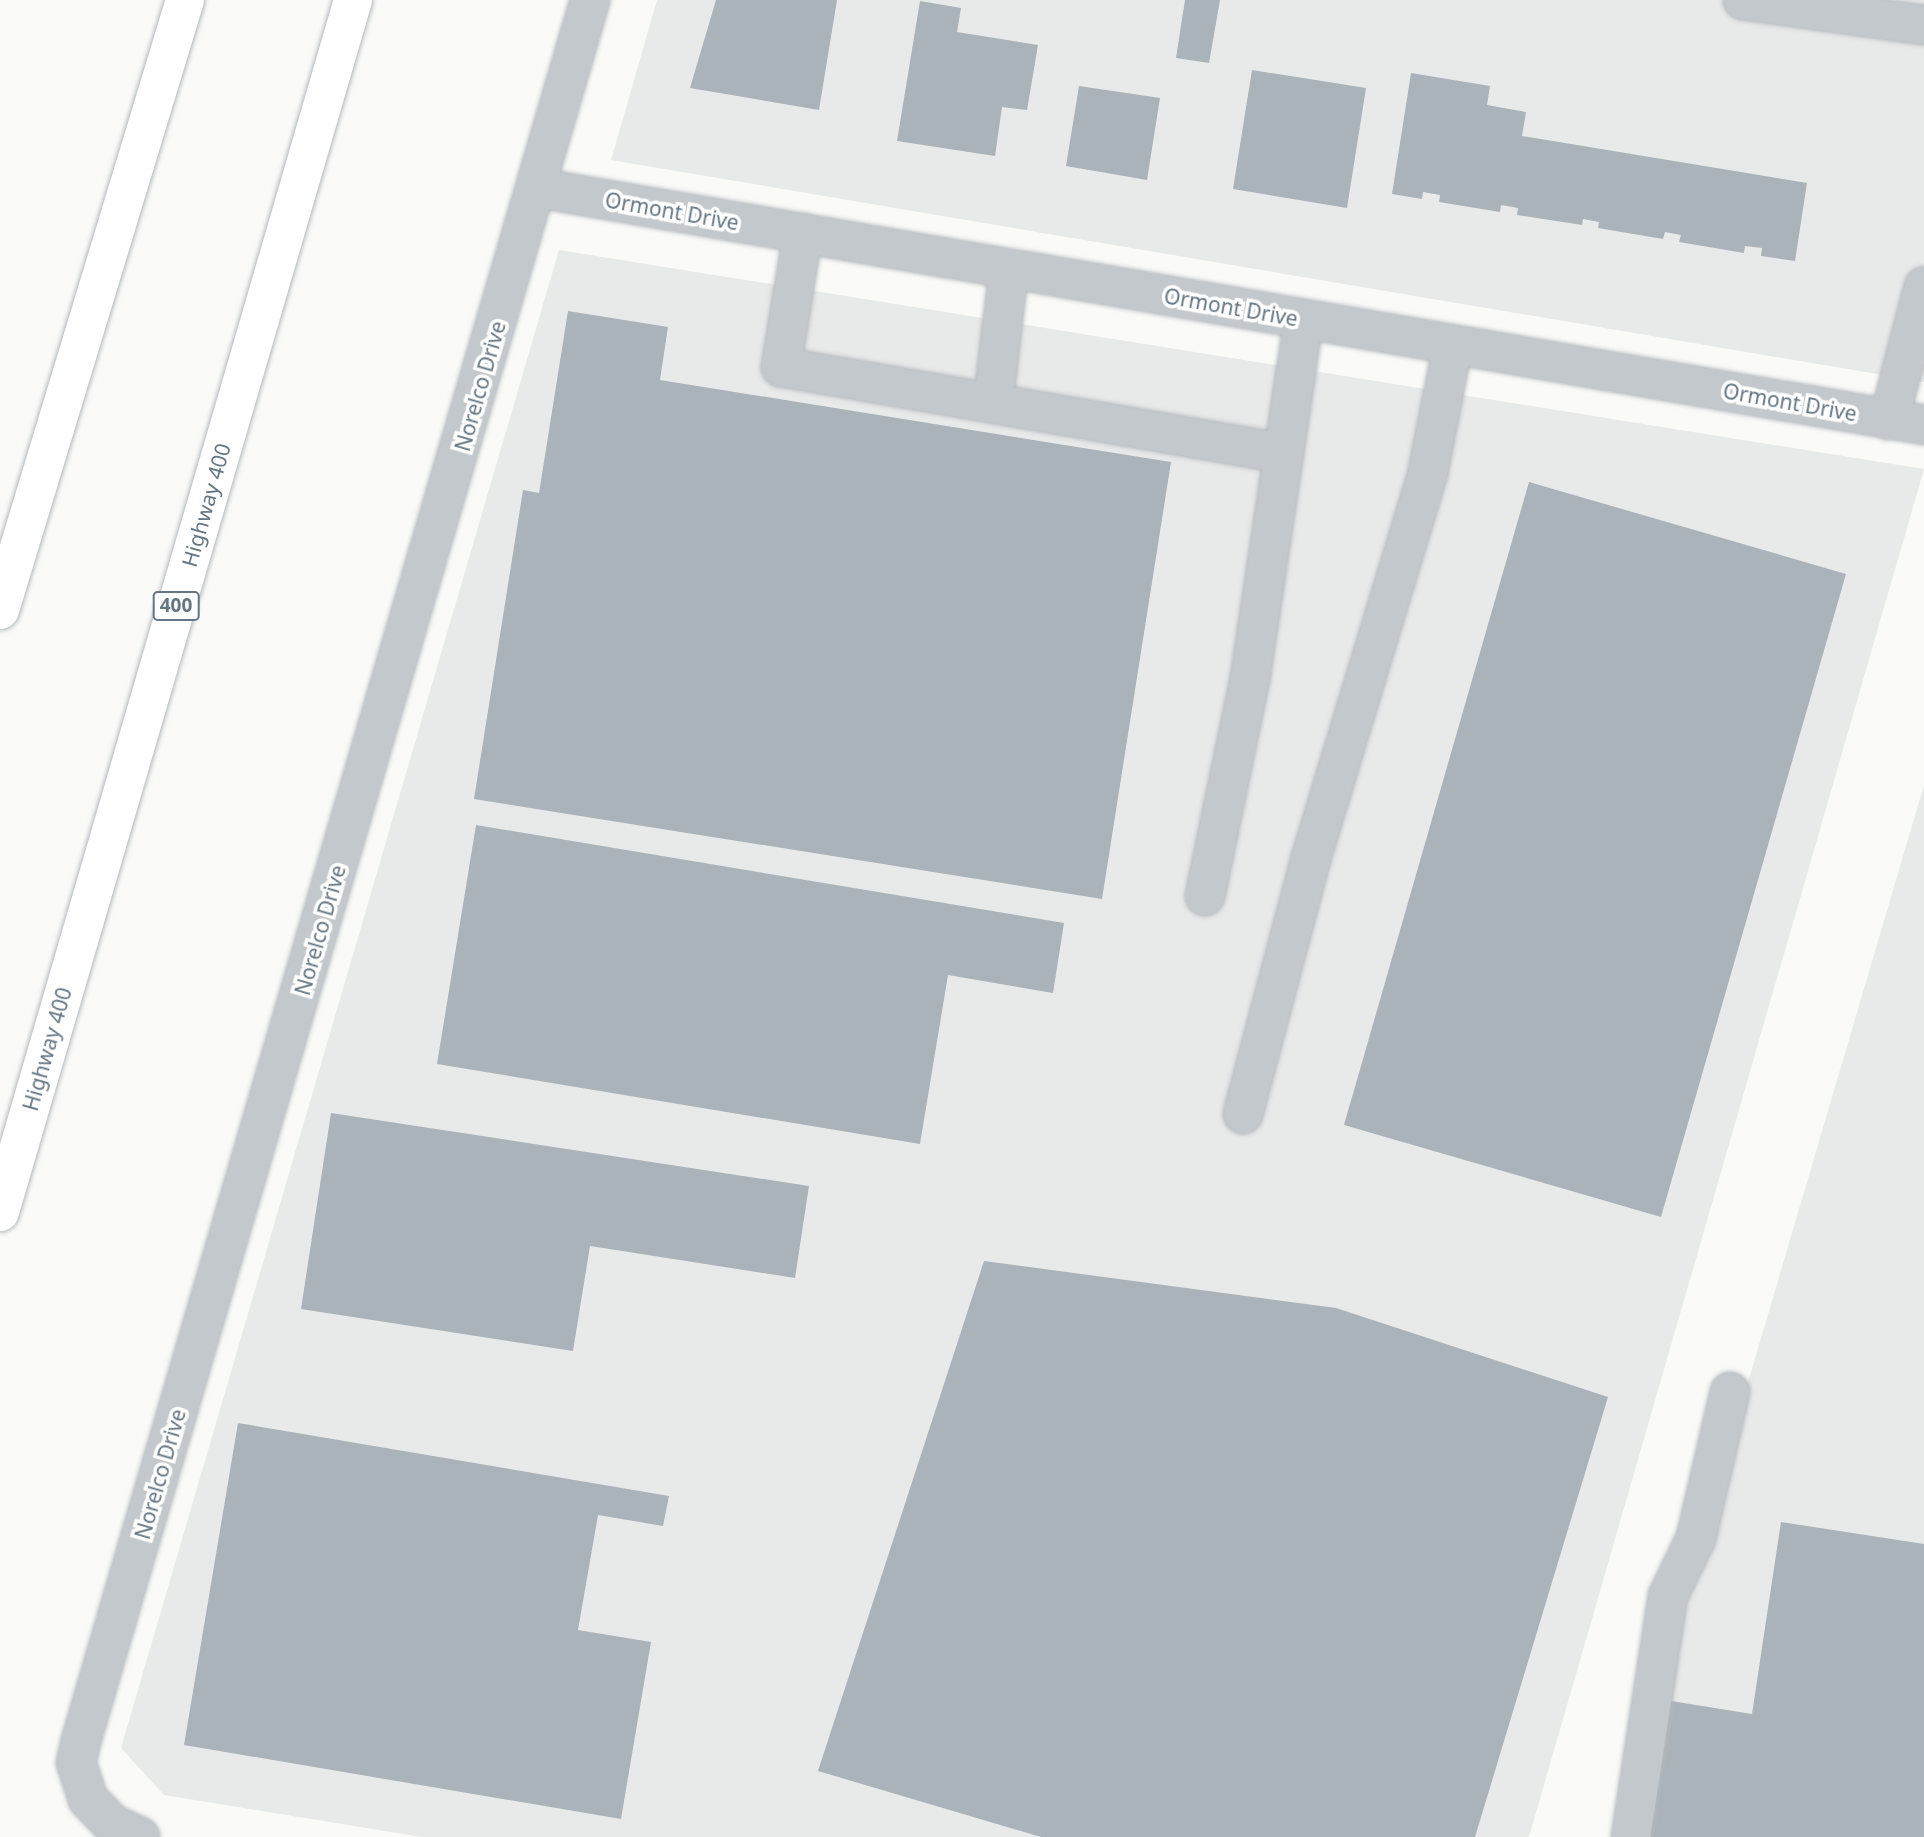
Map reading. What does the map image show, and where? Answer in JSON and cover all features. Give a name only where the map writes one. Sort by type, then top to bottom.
[{"type":"highway","points":[[0,610],[185,0]]},
{"type":"highway","name":"Highway 400","points":[[0,1212],[353,0]]},
{"type":"street","name":"Norelco Drive","points":[[138,1837],[112,1824],[88,1800],[76,1763],[81,1741],[538,188],[590,0]]},
{"type":"street","points":[[1743,0],[1924,25]]},
{"type":"street","name":"Ormont Drive","points":[[538,188],[1907,422]]},
{"type":"street","points":[[803,233],[781,367],[1281,453]]},
{"type":"street","points":[[993,403],[1009,269]]},
{"type":"street","points":[[1907,422],[1924,287]]},
{"type":"street","points":[[1205,896],[1250,679],[1281,453],[1304,319]]},
{"type":"street","points":[[1244,1114],[1311,858],[1428,472],[1453,345]]},
{"type":"street","points":[[1631,1837],[1668,1596],[1696,1538],[1730,1392]]},
{"type":"shaded area","points":[[657,0],[1924,0],[1924,382],[611,160]]},
{"type":"shaded area","points":[[559,250],[1924,469],[1529,1837],[422,1837],[164,1795],[121,1748]]},
{"type":"shaded area","points":[[1924,785],[1924,1837],[1614,1837]]},
{"type":"building","points":[[716,0],[837,0],[819,110],[690,88]]},
{"type":"building","points":[[1185,0],[1220,0],[1209,63],[1176,58]]},
{"type":"building","points":[[920,1],[961,8],[957,32],[1038,45],[1027,110],[1002,107],[995,156],[897,141]]},
{"type":"building","points":[[1252,70],[1366,88],[1347,208],[1233,189]]},
{"type":"building","points":[[1411,73],[1490,86],[1487,105],[1526,112],[1522,136],[1807,183],[1795,261],[1761,256],[1762,248],[1745,246],[1744,253],[1679,242],[1681,235],[1665,232],[1663,239],[1598,228],[1599,222],[1583,219],[1582,225],[1517,215],[1518,208],[1501,205],[1500,212],[1439,202],[1440,195],[1423,192],[1422,199],[1392,194]]},
{"type":"building","points":[[1079,86],[1160,98],[1147,180],[1066,166]]},
{"type":"building","points":[[568,311],[668,327],[660,380],[1171,462],[1102,899],[474,799],[523,490],[539,493]]},
{"type":"building","points":[[1529,482],[1846,574],[1661,1217],[1344,1125]]},
{"type":"building","points":[[476,825],[1064,923],[1053,993],[948,975],[920,1144],[437,1064]]},
{"type":"building","points":[[331,1113],[809,1186],[795,1278],[590,1246],[573,1351],[301,1309]]},
{"type":"building","points":[[984,1261],[1336,1308],[1608,1397],[1475,1837],[1041,1837],[818,1771]]},
{"type":"building","points":[[238,1423],[669,1496],[663,1526],[598,1515],[578,1630],[651,1642],[621,1819],[184,1745]]},
{"type":"building","points":[[1781,1522],[1924,1544],[1924,1837],[1650,1837],[1671,1701],[1752,1714]]}]
